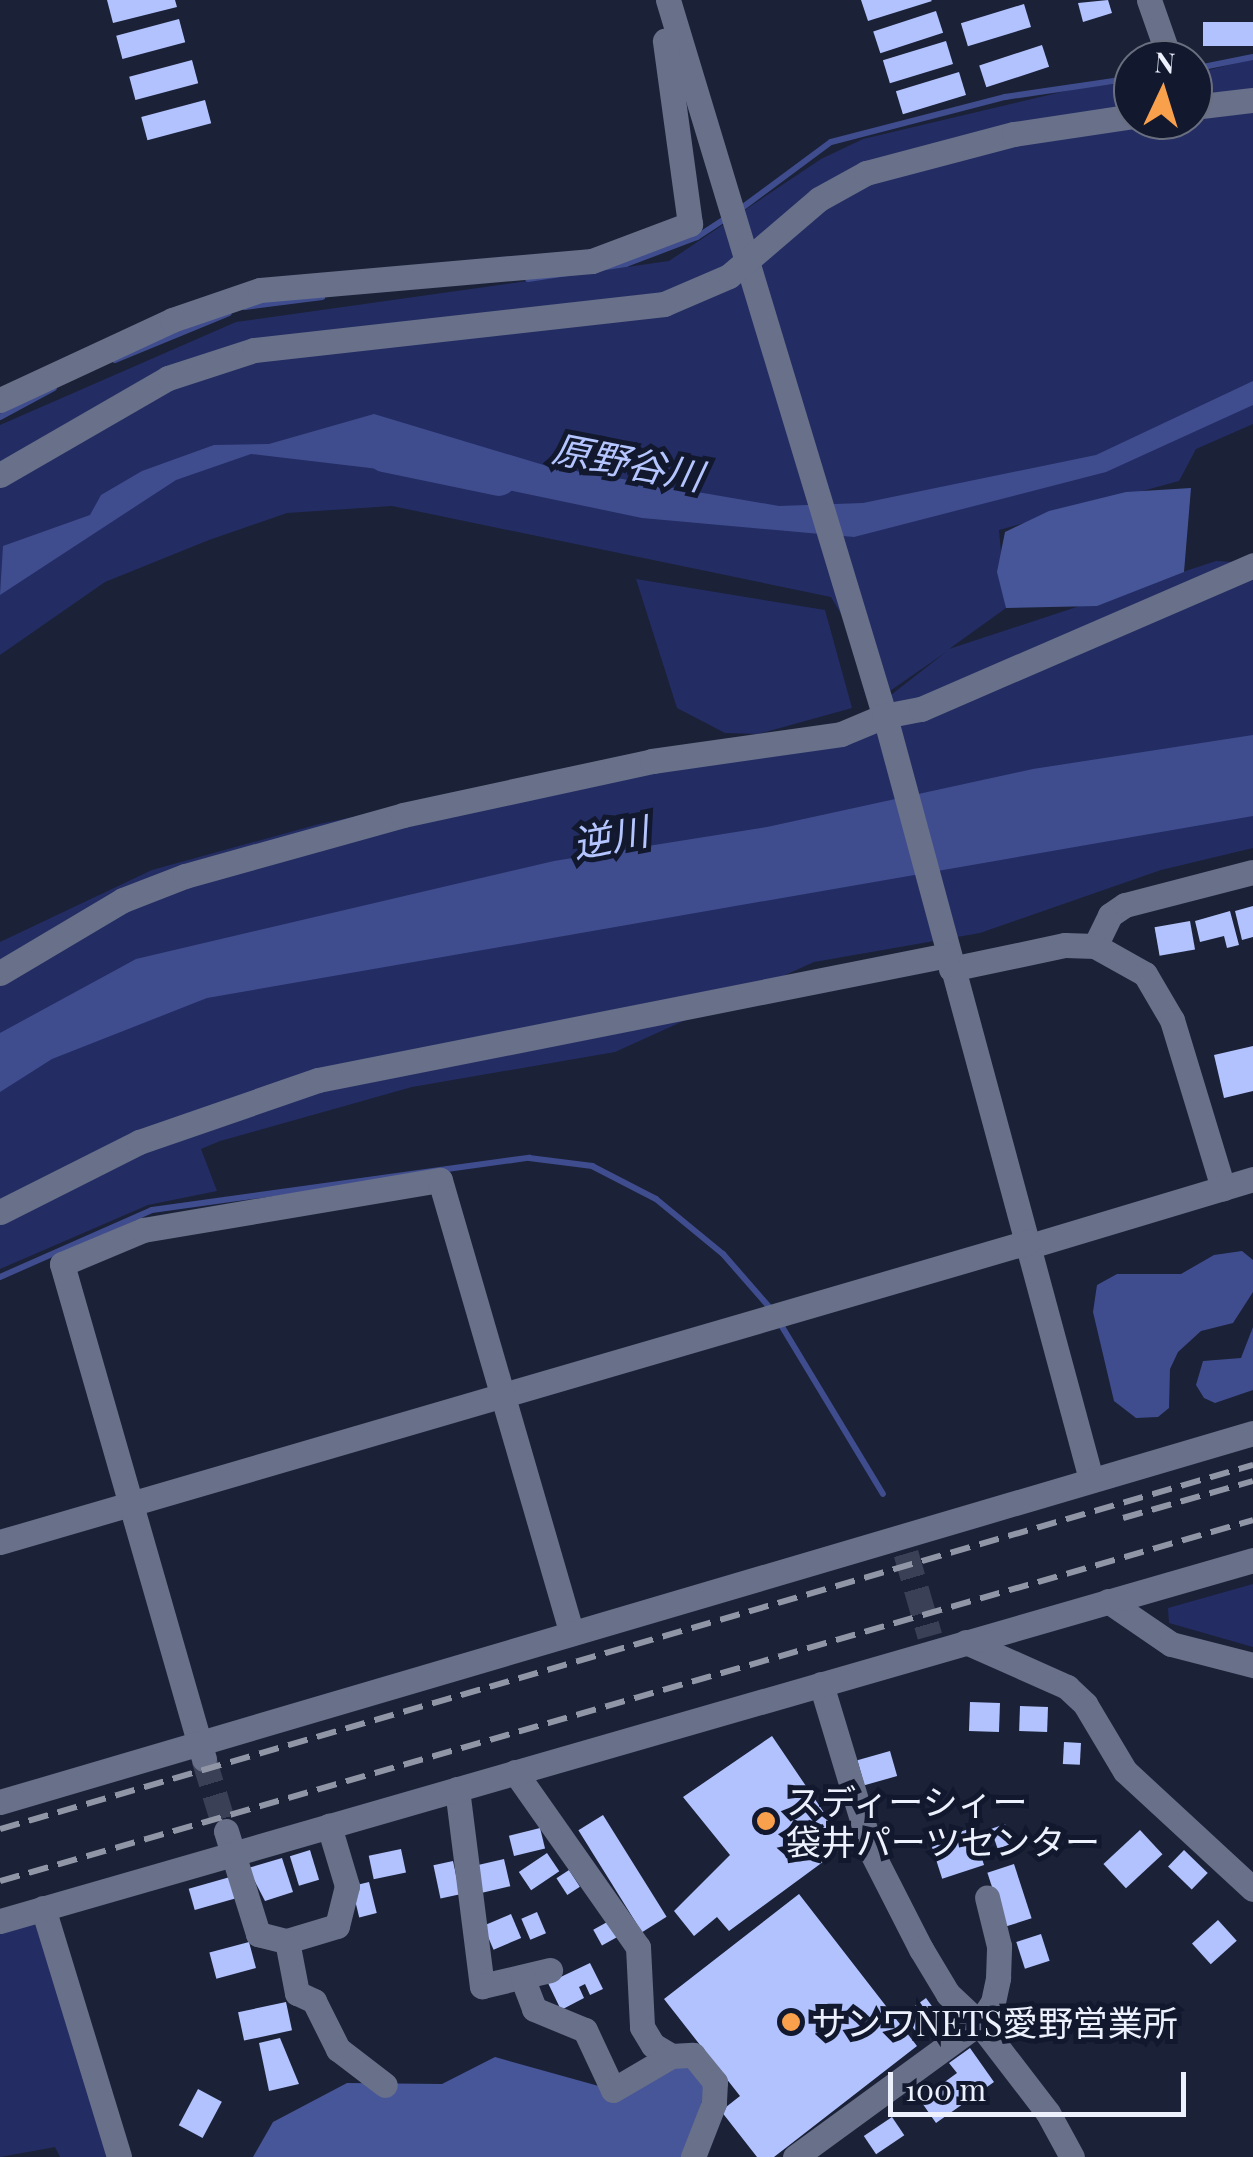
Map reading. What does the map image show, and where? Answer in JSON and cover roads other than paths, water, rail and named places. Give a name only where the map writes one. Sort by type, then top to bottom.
[{"type":"street","points":[[668,0],[883,715],[1092,1480]]},
{"type":"street","points":[[1149,0],[1163,40]]},
{"type":"street","points":[[0,400],[172,320],[260,290],[592,261],[690,224],[664,41],[679,38]]},
{"type":"street","points":[[1213,91],[1253,90]]},
{"type":"street","points":[[1213,105],[1253,100]]},
{"type":"street","points":[[1058,130],[1113,110]]},
{"type":"street","points":[[0,476],[168,378],[254,350],[618,314],[709,286],[819,199],[866,173],[1014,134],[1113,120]]},
{"type":"street","points":[[0,973],[123,900],[184,876],[403,815],[652,761],[842,734],[883,715],[921,709],[1253,565]]},
{"type":"street","points":[[1094,946],[1110,915],[1124,905],[1253,872]]},
{"type":"street","points":[[0,1212],[140,1142],[318,1080],[949,957],[1064,945],[1094,946],[1122,956],[1162,998],[1223,1188]]},
{"type":"street","points":[[0,1542],[1253,1179]]},
{"type":"street","points":[[202,1751],[62,1264],[143,1230],[440,1180],[572,1633]]},
{"type":"street","points":[[0,1802],[202,1751],[572,1633],[903,1545],[1092,1480],[1253,1433]]},
{"type":"street","points":[[0,1921],[230,1842],[329,1826],[821,1684],[932,1644],[966,1642],[1253,1560]]},
{"type":"street","points":[[1108,1601],[1171,1644],[1253,1665]]},
{"type":"street","points":[[966,1642],[1066,1687],[1085,1704],[1125,1772],[1253,1888]]},
{"type":"street","points":[[821,1684],[872,1853],[948,1994],[979,2023],[1048,2113],[1072,2157]]},
{"type":"street","points":[[515,1772],[638,1947],[642,2027],[653,2045],[670,2056]]},
{"type":"street","points":[[457,1789],[482,1986],[550,1970]]},
{"type":"street","points":[[230,1842],[258,1934],[287,1941],[337,1926],[347,1886],[329,1826]]},
{"type":"street","points":[[795,2157],[979,2023],[993,2002],[998,1978],[999,1946],[986,1897]]},
{"type":"street","points":[[44,1908],[119,2157]]},
{"type":"street","points":[[287,1941],[297,1993],[314,2000],[338,2049],[385,2085]]},
{"type":"street","points":[[522,1977],[534,2009],[585,2030],[613,2090],[670,2056],[693,2055],[715,2082],[714,2104],[693,2157]]},
{"type":"waterway","points":[[1213,65],[1253,57]]},
{"type":"waterway","points":[[739,210],[831,142],[1005,97],[1113,81]]},
{"type":"waterway","points":[[528,279],[626,264],[697,237],[728,217]]},
{"type":"waterway","points":[[245,307],[322,297]]},
{"type":"waterway","points":[[115,360],[229,313]]},
{"type":"waterway","points":[[0,417],[54,388]]},
{"type":"waterway","name":"原野谷川","points":[[384,454],[499,478]]},
{"type":"waterway","points":[[0,1277],[152,1210],[529,1158],[592,1166],[656,1199],[723,1254],[771,1309]]},
{"type":"waterway","points":[[778,1320],[883,1494]]},
{"type":"tunnel","points":[[906,1553],[930,1636]]},
{"type":"tunnel","points":[[204,1759],[226,1831]]},
{"type":"railway","points":[[0,1829],[1253,1465]]},
{"type":"railway","points":[[1123,1518],[1253,1481]]},
{"type":"railway","points":[[0,1881],[1253,1520]]},
{"type":"place","name":"スディーシィー 袋井パーツセンター","points":[[766,1821]]},
{"type":"place","name":"サンワNETS愛野営業所","points":[[791,2022]]},
{"type":"water label","name":"逆川","points":[[610,836]]}]
